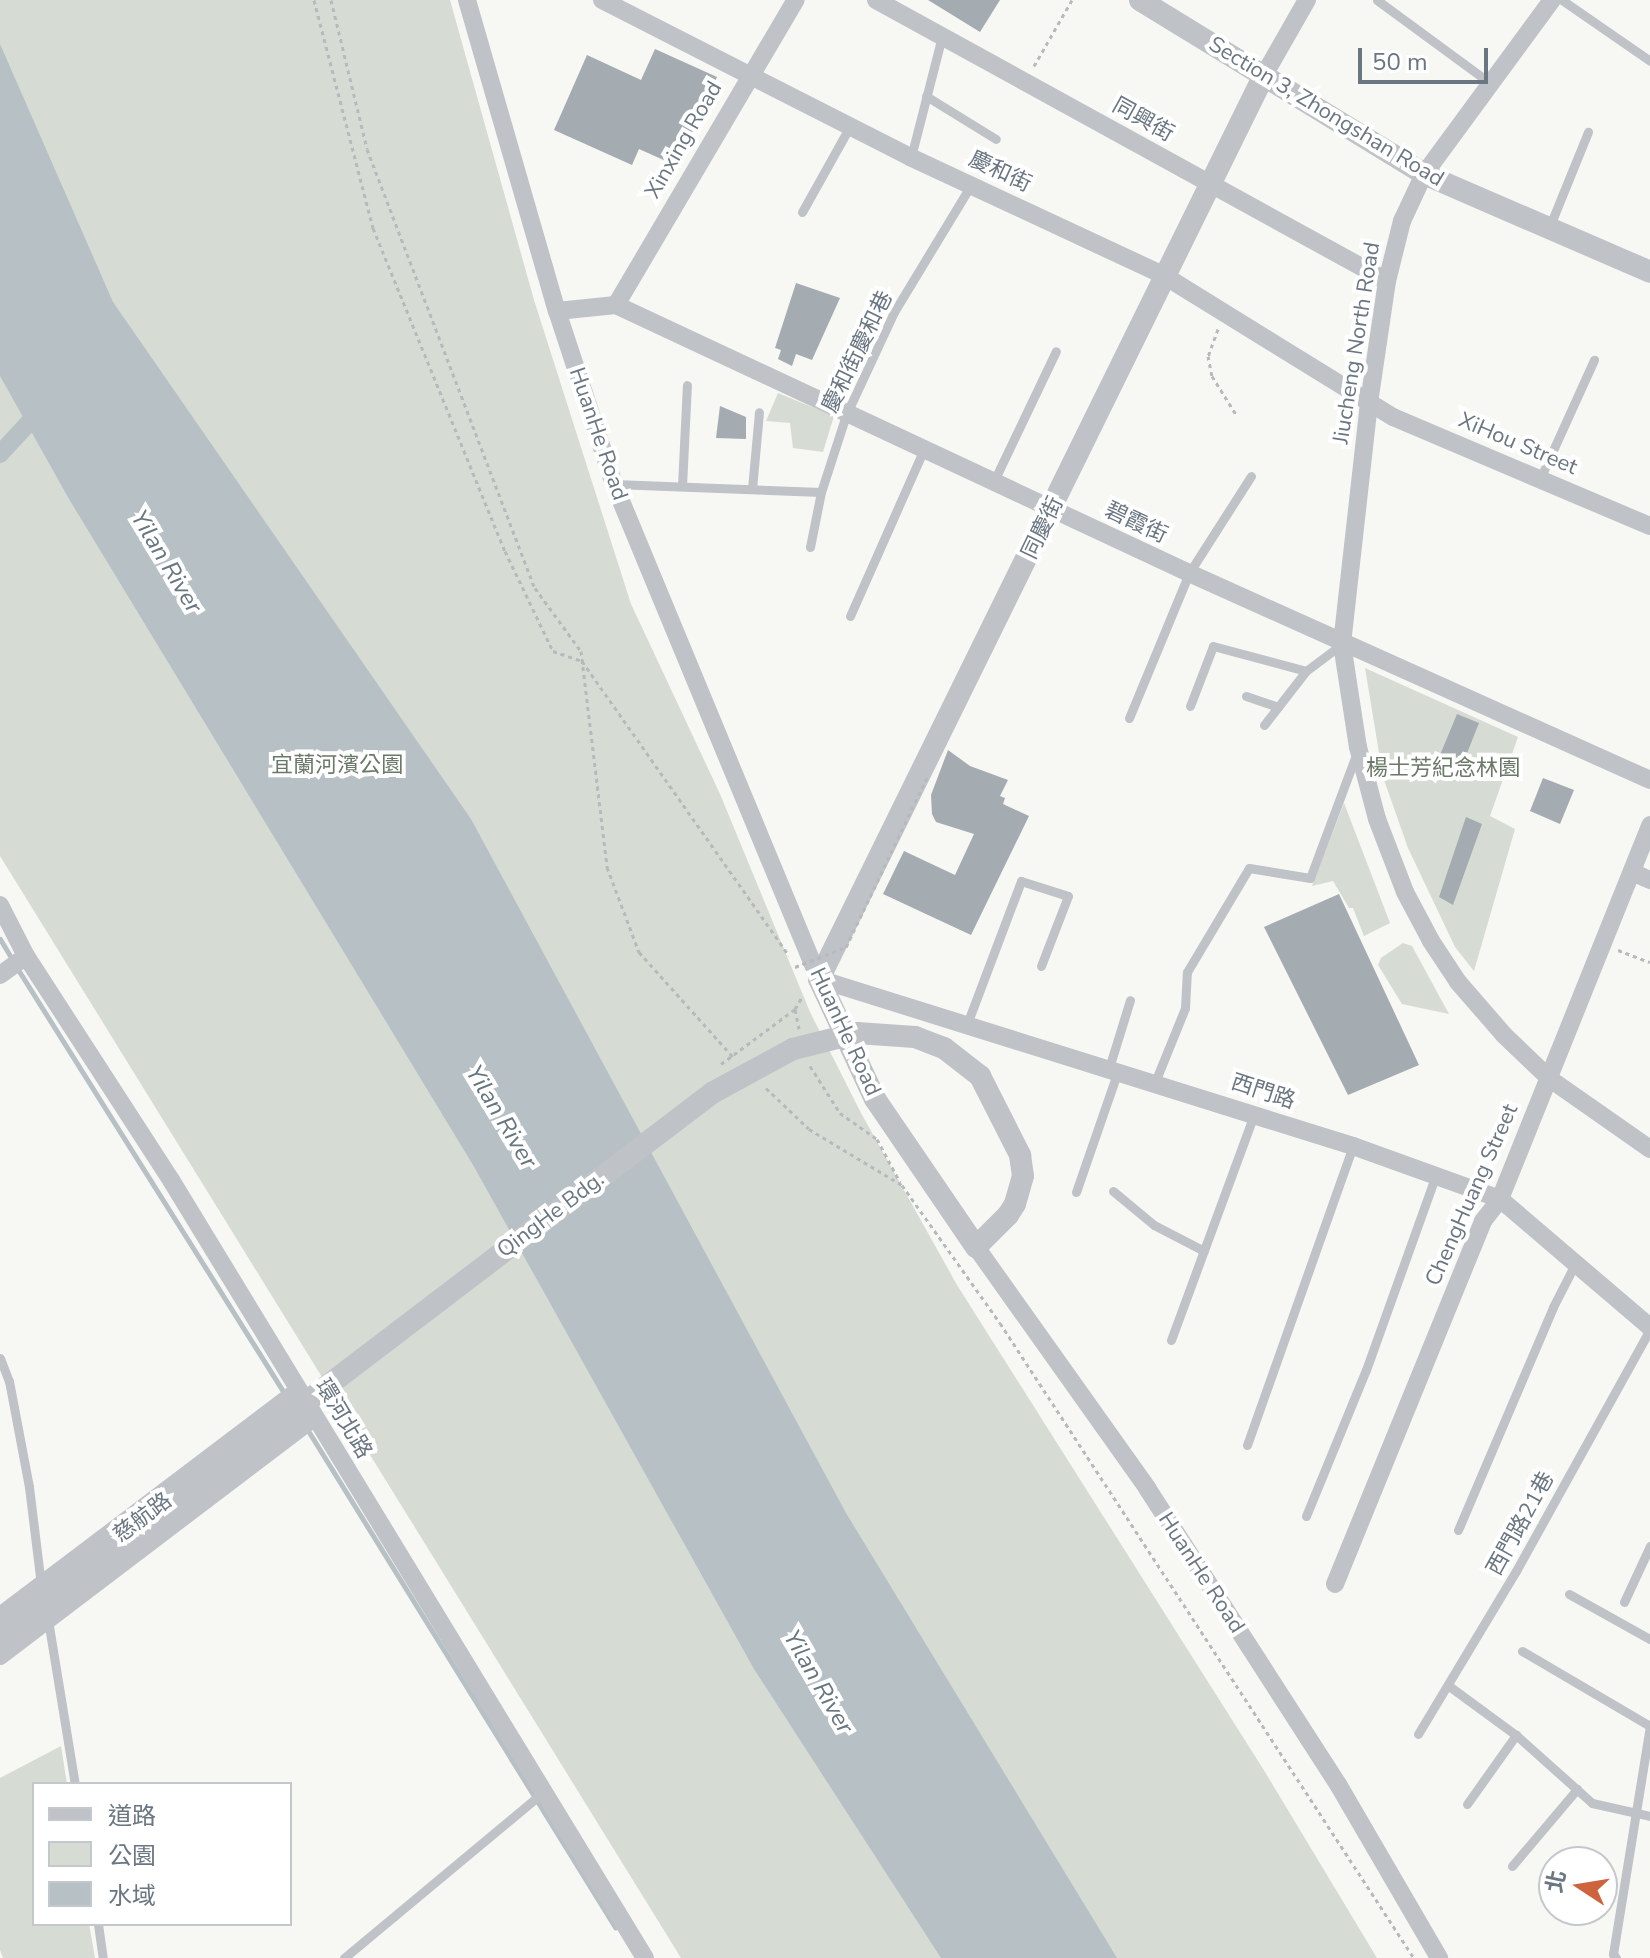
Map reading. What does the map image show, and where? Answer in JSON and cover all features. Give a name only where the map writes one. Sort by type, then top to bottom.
[{"type":"street","name":"HuanHe Road","points":[[467,0],[557,311],[614,484],[808,983],[875,1099],[1147,1488],[1339,1786],[1439,1958]]},
{"type":"street","name":"慶和街","points":[[602,0],[910,157],[1163,275],[1369,403]]},
{"type":"street","name":"Xinxing Road","points":[[616,305],[796,0]]},
{"type":"street","name":"同興街","points":[[876,0],[1387,281]]},
{"type":"street","name":"Section 3, Zhongshan Road","points":[[1140,0],[1424,174],[1650,272]]},
{"type":"street","points":[[1263,77],[1307,0]]},
{"type":"street","name":"Jiucheng North Road","points":[[1552,1],[1424,174],[1402,221],[1387,281],[1369,403],[1348,565],[1342,644],[1358,747],[1377,819],[1405,892],[1431,941],[1458,982],[1494,1025],[1550,1079],[1650,1149]]},
{"type":"street","name":"同慶街","points":[[808,983],[1052,510],[1163,275],[1263,77]]},
{"type":"street","points":[[557,311],[616,305]]},
{"type":"street","name":"碧霞街","points":[[616,305],[923,451],[1342,644],[1650,780]]},
{"type":"street","name":"XiHou Street","points":[[1369,403],[1650,526]]},
{"type":"street","name":"ChengHuang Street","points":[[1335,1584],[1483,1221],[1500,1199],[1550,1079],[1650,825]]},
{"type":"street","points":[[1632,872],[1650,880]]},
{"type":"street","name":"環河北路","points":[[0,905],[26,956],[171,1180],[645,1958]]},
{"type":"street","points":[[0,975],[26,956]]},
{"type":"street","name":"西門路","points":[[808,983],[967,1024],[1114,1069],[1353,1146],[1500,1199],[1650,1328]]},
{"type":"street","name":"QingHe Bdg.","points":[[0,1635],[712,1093],[793,1049],[857,1033],[915,1037],[944,1048],[980,1076],[1020,1155],[1023,1176],[1015,1204],[1008,1215],[976,1247]]},
{"type":"street","name":"慈航路","points":[[0,1616],[298,1391]]},
{"type":"street","name":"慈航路","points":[[0,1656],[314,1418]]},
{"type":"lane","points":[[1377,0],[1491,83]]},
{"type":"lane","points":[[1552,1],[1650,61]]},
{"type":"lane","points":[[910,157],[942,36]]},
{"type":"lane","points":[[926,96],[996,139]]},
{"type":"lane","points":[[802,212],[850,126]]},
{"type":"lane","points":[[1549,228],[1588,132]]},
{"type":"lane","name":"慶和街慶和巷","points":[[810,547],[821,492],[846,415],[894,312],[971,185]]},
{"type":"lane","points":[[993,483],[1056,351]]},
{"type":"lane","points":[[1540,479],[1594,360]]},
{"type":"lane","points":[[682,486],[687,385]]},
{"type":"lane","points":[[752,489],[759,412]]},
{"type":"lane","points":[[850,616],[923,451]]},
{"type":"lane","points":[[1129,718],[1189,573],[1251,476]]},
{"type":"lane","points":[[614,484],[821,492]]},
{"type":"lane","points":[[1264,725],[1306,671],[1342,644]]},
{"type":"lane","points":[[1190,706],[1213,646],[1306,671]]},
{"type":"lane","points":[[1246,696],[1278,707]]},
{"type":"lane","points":[[1155,1082],[1185,1008],[1187,972],[1249,868],[1310,878],[1358,747]]},
{"type":"lane","points":[[967,1024],[1021,881],[1068,896],[1041,966]]},
{"type":"lane","points":[[1076,1192],[1114,1069],[1130,1000]]},
{"type":"lane","points":[[1171,1340],[1254,1114]]},
{"type":"lane","points":[[1247,1445],[1353,1146]]},
{"type":"lane","points":[[1306,1516],[1366,1370],[1436,1174]]},
{"type":"lane","points":[[1113,1191],[1154,1225],[1204,1251]]},
{"type":"lane","points":[[1458,1530],[1553,1307],[1575,1264]]},
{"type":"lane","name":"西門路21巷","points":[[1418,1734],[1449,1686],[1650,1328]]},
{"type":"lane","points":[[0,1358],[9,1381],[29,1487],[41,1585]]},
{"type":"lane","points":[[1624,1602],[1650,1546]]},
{"type":"lane","points":[[1569,1594],[1650,1639]]},
{"type":"lane","points":[[48,1620],[75,1782]]},
{"type":"lane","points":[[1522,1651],[1650,1726],[1613,1954],[1616,1958]]},
{"type":"lane","points":[[1449,1686],[1516,1735],[1592,1803],[1650,1816]]},
{"type":"lane","points":[[1467,1804],[1516,1735]]},
{"type":"lane","points":[[1512,1866],[1577,1789]]},
{"type":"lane","points":[[344,1958],[543,1792]]},
{"type":"lane","points":[[98,1926],[103,1958]]},
{"type":"path","points":[[314,0],[373,228],[505,551],[553,651],[582,661],[808,983],[795,1009],[801,1034]]},
{"type":"path","points":[[331,0],[367,149],[535,588],[581,651],[607,867],[639,952],[743,1066]]},
{"type":"path","points":[[1024,82],[1072,0]]},
{"type":"path","points":[[1225,314],[1208,356],[1212,376],[1237,416]]},
{"type":"path","points":[[795,967],[846,947],[927,777]]},
{"type":"path","points":[[1603,944],[1650,962]]},
{"type":"path","points":[[806,1060],[840,1113],[877,1139],[902,1185],[1000,1323],[1414,1958]]},
{"type":"path","points":[[765,1087],[809,1129],[902,1185]]},
{"type":"green space","name":"宜蘭河濱公園","points":[[0,0],[450,0],[534,300],[631,604],[720,794],[810,1012],[861,1113],[957,1285],[1265,1772],[1377,1958],[681,1958],[0,856]]},
{"type":"green space","points":[[778,393],[834,416],[823,452],[793,448],[790,423],[766,421]]},
{"type":"green space","name":"楊士芳紀念林園","points":[[1365,668],[1518,737],[1490,816],[1515,829],[1474,971],[1455,947],[1408,848],[1383,777]]},
{"type":"green space","points":[[1344,803],[1390,923],[1364,936],[1353,908],[1349,908],[1333,881],[1312,886]]},
{"type":"green space","points":[[1403,943],[1412,946],[1449,1014],[1402,1004],[1378,965],[1381,958]]},
{"type":"green space","points":[[61,1746],[67,1782],[32,1782],[32,1926],[89,1926],[95,1958],[3,1958],[0,1950],[0,1778]]},
{"type":"water","name":"Yilan River","points":[[0,44],[113,302],[471,819],[846,1513],[1117,1958],[941,1958],[754,1669],[473,1165],[69,499],[0,376]]},
{"type":"building","points":[[928,0],[1000,0],[980,32]]},
{"type":"building","points":[[655,49],[717,77],[677,166],[639,149],[632,165],[554,130],[587,55],[641,80]]},
{"type":"building","points":[[796,283],[840,298],[812,360],[796,354],[792,366],[778,359],[781,350],[775,348]]},
{"type":"building","points":[[720,406],[746,417],[746,439],[716,438]]},
{"type":"building","points":[[1457,714],[1479,723],[1456,781],[1433,772]]},
{"type":"building","points":[[948,750],[970,766],[1008,780],[1000,796],[1005,798],[1003,804],[1029,816],[971,935],[883,894],[904,851],[955,875],[974,834],[936,822],[932,814],[931,795]]},
{"type":"building","points":[[1543,778],[1574,790],[1560,824],[1530,811]]},
{"type":"building","name":"楊士芳紀念林園","points":[[1466,817],[1482,824],[1453,905],[1439,897]]},
{"type":"building","points":[[1339,894],[1419,1065],[1348,1095],[1264,927]]},
{"type":"waterway","points":[[0,454],[44,406]]},
{"type":"waterway","points":[[0,939],[12,959]]},
{"type":"waterway","points":[[17,968],[286,1396]]},
{"type":"waterway","points":[[307,1429],[615,1927]]}]
